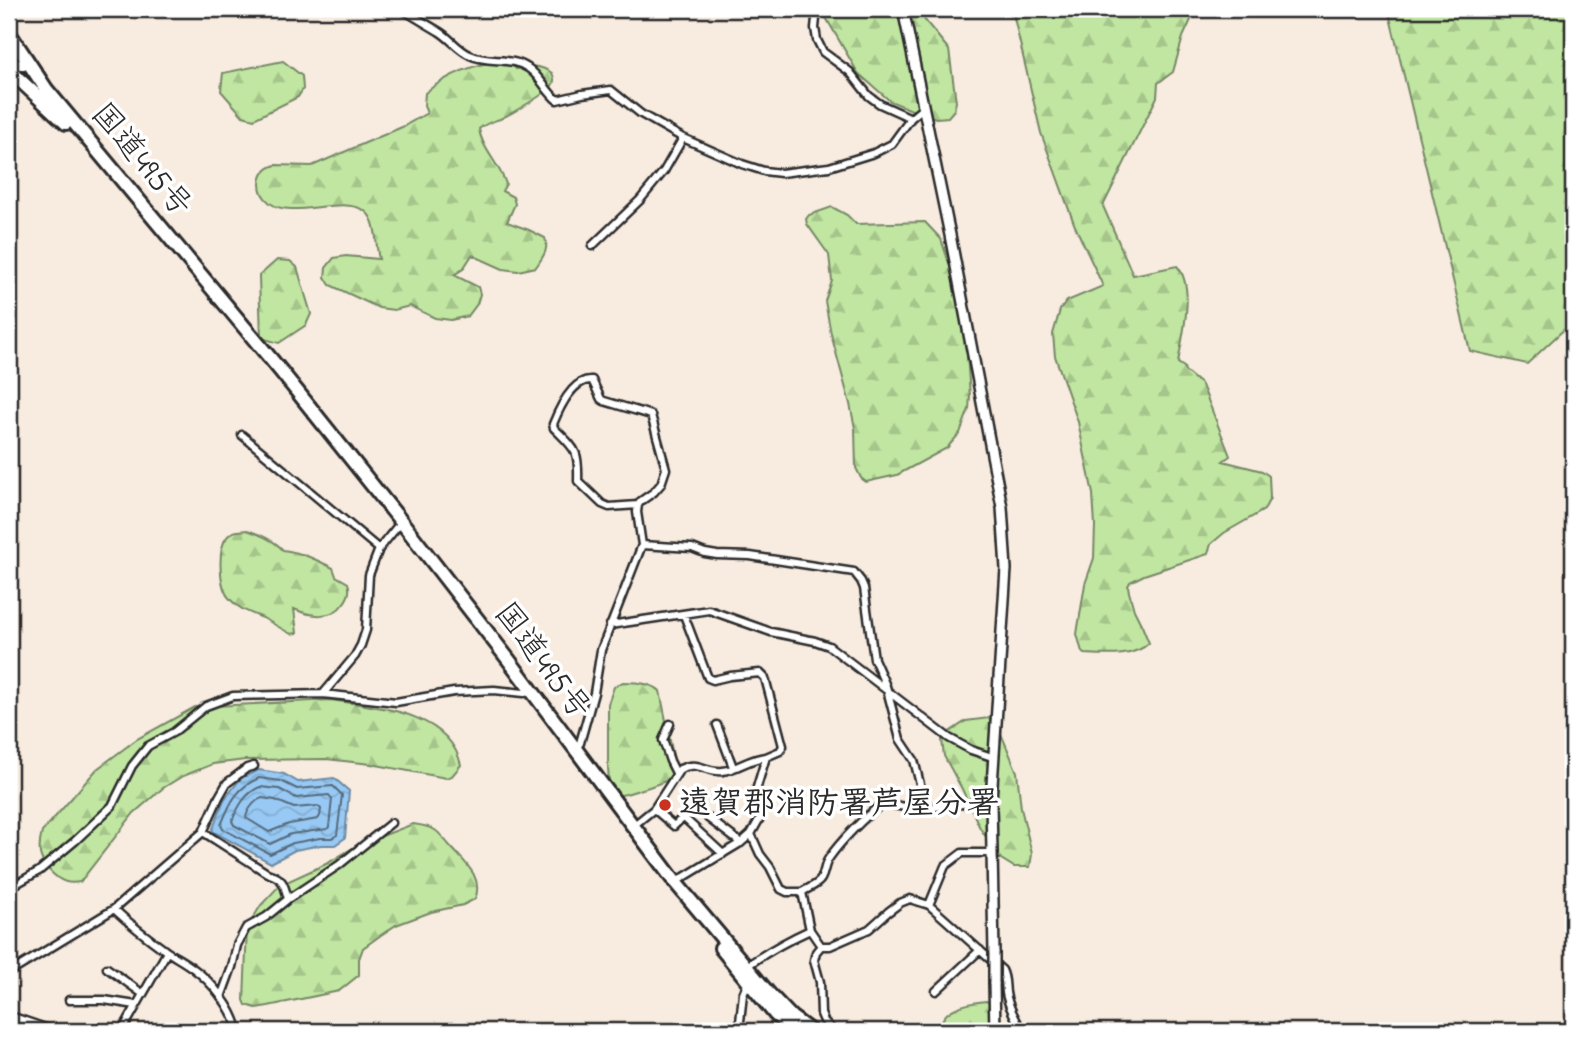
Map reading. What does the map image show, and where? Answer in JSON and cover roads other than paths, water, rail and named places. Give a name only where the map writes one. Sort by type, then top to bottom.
[{"type":"highway","name":"国道495号","points":[[9,33],[46,89],[220,297],[404,525],[675,882],[769,994],[791,1017],[810,1031]]},
{"type":"highway","points":[[9,70],[80,139],[98,151]]},
{"type":"highway","name":"国道495号","points":[[236,318],[247,339],[524,693],[646,855],[748,983],[794,1031]]},
{"type":"street","points":[[402,9],[441,32],[468,55],[482,60],[514,62],[526,66],[557,100],[611,90],[641,114],[684,138],[764,171],[796,173],[828,167],[874,153],[892,144],[911,118],[923,108]]},
{"type":"street","points":[[817,9],[815,28],[823,52],[850,72],[869,96],[911,118]]},
{"type":"street","points":[[903,9],[1002,507],[1006,569],[991,801],[995,1031]]},
{"type":"street","points":[[9,60],[15,64],[29,65]]},
{"type":"street","points":[[593,246],[640,200],[664,171],[684,138]]},
{"type":"street","points":[[575,750],[580,743],[594,694],[601,650],[642,545],[638,505],[661,484],[666,468],[651,415],[604,401],[592,380],[582,381],[573,389],[554,428],[576,452],[578,481],[602,504],[609,507],[638,505]]},
{"type":"street","points":[[242,435],[379,550]]},
{"type":"street","points":[[323,694],[361,645],[366,630],[369,576],[379,550],[396,528]]},
{"type":"street","points":[[642,545],[692,548],[717,555],[750,556],[854,572],[864,588],[874,659],[888,692],[900,739],[914,760],[926,808]]},
{"type":"street","points":[[610,625],[709,610],[771,632],[815,641],[829,646],[948,738],[992,757]]},
{"type":"street","points":[[633,826],[654,809],[680,769],[691,765],[724,771],[780,751],[783,746],[765,678],[760,673],[713,680],[708,678],[684,615]]},
{"type":"street","points":[[9,888],[38,871],[75,841],[112,806],[132,766],[148,746],[174,732],[206,706],[233,696],[323,694],[396,702],[454,692],[494,690],[524,693]]},
{"type":"street","points":[[670,724],[663,740],[676,773]]},
{"type":"street","points":[[717,725],[733,767]]},
{"type":"street","points":[[675,882],[741,843],[751,834],[762,811],[757,787],[765,757]]},
{"type":"street","points":[[9,972],[114,909],[203,832],[227,783],[254,765]]},
{"type":"street","points":[[751,834],[781,889],[787,892],[802,892],[821,879],[829,857],[877,808],[888,804],[916,809],[991,801]]},
{"type":"street","points":[[654,809],[674,826],[682,817],[723,854]]},
{"type":"street","points":[[708,818],[741,843]]},
{"type":"street","points":[[221,997],[237,945],[246,928],[266,917],[339,865],[391,823]]},
{"type":"street","points":[[203,832],[267,873],[278,876],[288,899]]},
{"type":"street","points":[[929,905],[945,866],[962,853],[992,853]]},
{"type":"street","points":[[802,892],[810,930],[821,946]]},
{"type":"street","points":[[821,946],[830,946],[869,929],[900,903],[910,900],[929,905],[1002,970],[1006,978],[1006,995],[1023,1031]]},
{"type":"street","points":[[114,909],[167,952],[197,970],[221,997],[233,1015],[238,1031]]},
{"type":"street","points":[[739,1031],[743,994],[748,983],[747,966],[810,930]]},
{"type":"street","points":[[821,946],[814,960],[820,982],[821,1014],[833,1031]]},
{"type":"street","points":[[936,991],[980,950]]},
{"type":"street","points":[[122,1031],[167,952]]},
{"type":"street","points":[[107,968],[143,994]]},
{"type":"street","points":[[69,1000],[104,1000],[136,1006]]},
{"type":"street","points":[[9,1017],[50,1031]]},
{"type":"water","points":[[259,770],[284,774],[298,782],[334,778],[349,791],[345,838],[335,845],[295,850],[271,863],[212,831],[224,800],[241,778]]},
{"type":"place","name":"遠賀郡消防署芦屋分署","points":[[665,805]]}]
